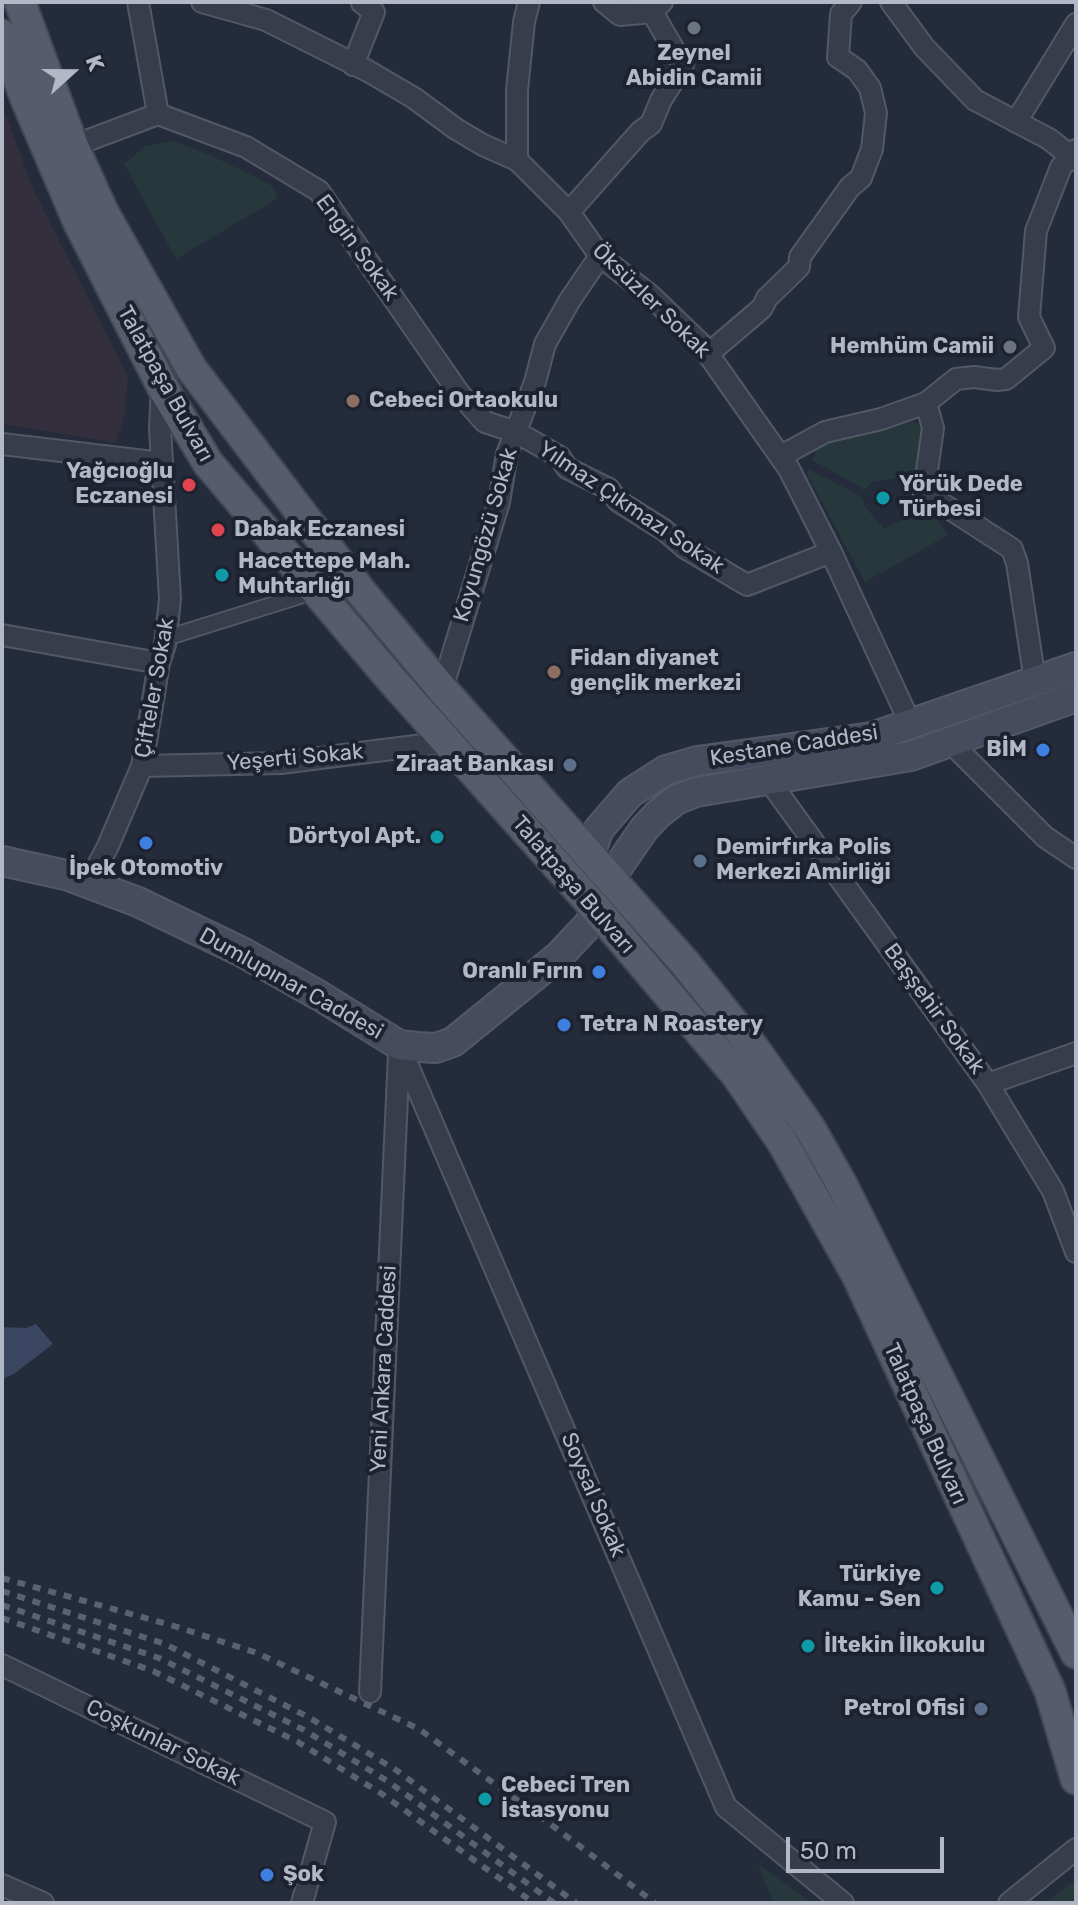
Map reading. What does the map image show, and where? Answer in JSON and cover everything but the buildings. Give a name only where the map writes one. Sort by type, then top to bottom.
[{"type":"main road","name":"Talatpaşa Bulvarı","points":[[20,2],[73,146],[103,212],[191,368],[362,593],[442,689],[611,877],[745,1038],[810,1128],[842,1185],[1076,1653]]},
{"type":"main road","name":"Talatpaşa Bulvarı","points":[[2,35],[79,223],[162,386],[208,463],[736,1074],[783,1143],[858,1277],[1050,1691],[1076,1779]]},
{"type":"main road","name":"Kestane Caddesi","points":[[590,854],[599,829],[630,793],[666,770],[697,761],[872,737],[1076,667]]},
{"type":"main road","name":"Kestane Caddesi","points":[[611,877],[644,829],[676,800],[696,792],[911,756],[1076,697]]},
{"type":"main road","points":[[587,899],[590,854]]},
{"type":"main road","name":"Dumlupınar Caddesi","points":[[2,861],[89,882],[138,902],[242,952],[399,1045],[436,1048],[453,1042],[559,956],[587,899]]},
{"type":"main road","points":[[587,899],[611,877]]},
{"type":"street","points":[[73,146],[158,114],[138,2]]},
{"type":"street","name":"Öksüzler Sokak","points":[[202,2],[266,20],[414,98],[456,129],[517,160],[569,212],[600,256],[650,295],[701,344],[781,456],[831,552],[911,725]]},
{"type":"street","points":[[353,65],[374,12],[362,2]]},
{"type":"street","points":[[517,160],[517,90],[529,2]]},
{"type":"street","points":[[569,212],[641,131],[651,124],[661,100],[683,65],[657,7],[620,15],[604,2]]},
{"type":"street","points":[[708,354],[762,308],[767,298],[799,267],[800,257],[850,187],[861,178],[872,149],[876,113],[870,88],[857,70],[838,57],[841,14],[851,2]]},
{"type":"street","points":[[781,456],[825,432],[881,419],[926,403],[956,379],[1006,379],[1044,348],[1029,317],[1036,231],[1061,167],[1074,155],[975,100],[924,47],[891,2]]},
{"type":"street","points":[[1016,122],[1076,24]]},
{"type":"street","name":"Engin Sokak","points":[[158,114],[246,147],[319,191],[459,393],[485,422],[516,432]]},
{"type":"street","name":"Koyungözü Sokak","points":[[442,689],[499,502],[507,454],[535,382],[545,344],[600,256]]},
{"type":"street","name":"Çifteler Sokak","points":[[89,882],[142,766],[166,638],[170,599],[162,463],[162,386]]},
{"type":"street","points":[[926,403],[933,428],[924,492],[1012,549],[1017,563],[1035,681]]},
{"type":"street","name":"Yılmaz Çıkmazı Sokak","points":[[516,432],[560,457],[567,468],[609,489],[618,501],[664,530],[685,548],[747,585],[831,552]]},
{"type":"street","points":[[2,444],[162,463]]},
{"type":"street","points":[[166,638],[316,591]]},
{"type":"street","points":[[2,635],[159,663]]},
{"type":"street","name":"Yeşerti Sokak","points":[[142,766],[281,763],[447,742]]},
{"type":"street","points":[[951,743],[1045,837],[1076,858]]},
{"type":"street","name":"Başşehir Sokak","points":[[768,779],[988,1084],[1053,1191],[1076,1252]]},
{"type":"street","name":"Yeni Ankara Caddesi","points":[[370,1692],[399,1045]]},
{"type":"street","name":"Soysal Sokak","points":[[399,1045],[726,1807],[843,1903]]},
{"type":"street","points":[[988,1084],[1076,1053]]},
{"type":"street","name":"Coşkunlar Sokak","points":[[2,1665],[325,1822],[309,1899]]},
{"type":"street","points":[[1009,1903],[1076,1849]]},
{"type":"street","points":[[2,1885],[43,1903]]},
{"type":"shaded area","points":[[2,103],[32,187],[128,376],[125,414],[116,443],[2,424]]},
{"type":"shaded area","points":[[173,141],[208,154],[271,185],[278,198],[176,259],[124,164],[145,146]]},
{"type":"shaded area","points":[[910,419],[925,427],[918,484],[907,489],[897,478],[872,482],[865,490],[812,460],[822,438]]},
{"type":"shaded area","points":[[809,469],[862,497],[864,505],[884,529],[927,506],[948,535],[865,582],[807,475]]},
{"type":"shaded area","points":[[758,1864],[812,1903],[773,1903]]},
{"type":"shaded area","points":[[1076,1880],[1076,1903],[1045,1903]]},
{"type":"water","points":[[36,1324],[53,1344],[14,1374],[2,1379],[2,1327],[26,1328]]},
{"type":"railway","points":[[2,1578],[174,1626],[257,1653],[419,1729],[655,1903]]},
{"type":"railway","points":[[2,1591],[165,1644],[310,1718],[396,1770],[576,1903]]},
{"type":"railway","points":[[2,1605],[159,1658],[304,1730],[389,1782],[554,1903]]},
{"type":"railway","points":[[2,1618],[153,1671],[298,1742],[382,1794],[534,1903]]},
{"type":"place","name":"Zeynel Abidin Camii","points":[[694,28]]},
{"type":"place","name":"Hemhüm Camii","points":[[1010,347]]},
{"type":"place","name":"Cebeci Ortaokulu","points":[[353,401]]},
{"type":"place","name":"Yağcıoğlu Eczanesi","points":[[189,485]]},
{"type":"place","name":"Yörük Dede Türbesi","points":[[883,498]]},
{"type":"place","name":"Dabak Eczanesi","points":[[218,530]]},
{"type":"place","name":"Hacettepe Mah. Muhtarlığı","points":[[222,575]]},
{"type":"place","name":"Fidan diyanet gençlik merkezi","points":[[554,672]]},
{"type":"place","name":"BİM","points":[[1043,750]]},
{"type":"place","name":"Ziraat Bankası","points":[[570,765]]},
{"type":"place","name":"Dörtyol Apt.","points":[[437,837]]},
{"type":"place","name":"İpek Otomotiv","points":[[146,843]]},
{"type":"place","name":"Demirfırka Polis Merkezi Amirliği","points":[[700,861]]},
{"type":"place","name":"Oranlı Fırın","points":[[599,972]]},
{"type":"place","name":"Tetra N Roastery","points":[[564,1025]]},
{"type":"place","name":"Türkiye Kamu - Sen","points":[[937,1588]]},
{"type":"place","name":"İltekin İlkokulu","points":[[808,1646]]},
{"type":"place","name":"Petrol Ofisi","points":[[981,1709]]},
{"type":"place","name":"Cebeci Tren İstasyonu","points":[[485,1799]]},
{"type":"place","name":"Şok","points":[[267,1875]]}]
